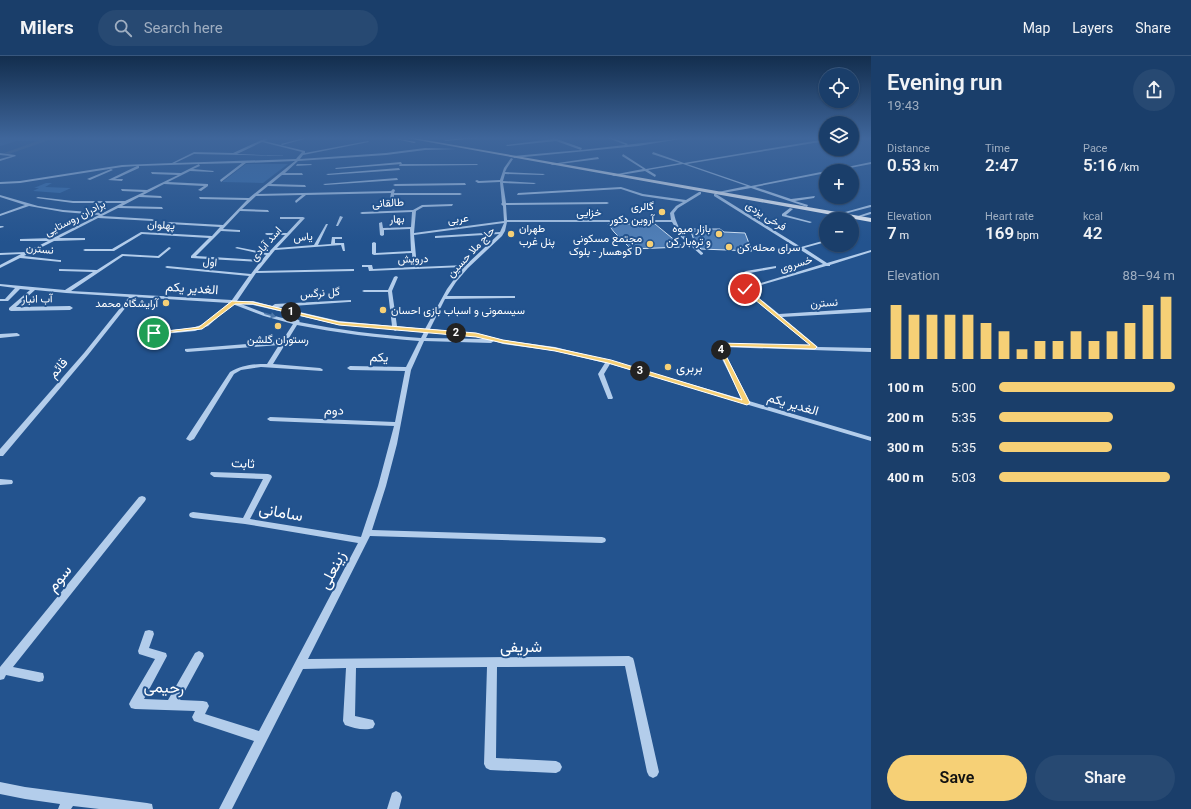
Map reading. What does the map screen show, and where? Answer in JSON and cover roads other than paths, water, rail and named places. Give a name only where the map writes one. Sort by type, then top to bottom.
[{"type":"main road","points":[[596,173],[700,192],[828,212]]},
{"type":"main road","points":[[604,173],[819,214]]},
{"type":"main road","points":[[859,219],[871,220]]},
{"type":"main road","points":[[859,220],[871,223]]},
{"type":"street","points":[[0,184],[75,173]]},
{"type":"street","points":[[89,179],[104,173]]},
{"type":"street","points":[[122,180],[110,180],[124,173]]},
{"type":"street","points":[[156,173],[181,174]]},
{"type":"street","points":[[221,181],[231,173]]},
{"type":"street","points":[[328,174],[335,173]]},
{"type":"street","name":"طالقانی","points":[[391,204],[398,173]]},
{"type":"street","name":"حاج ملا حسین","points":[[425,335],[444,298],[467,266],[501,233],[505,221],[501,194],[504,173]]},
{"type":"street","points":[[509,173],[543,174]]},
{"type":"street","points":[[614,175],[625,173]]},
{"type":"street","points":[[650,173],[655,176]]},
{"type":"street","points":[[711,173],[807,206]]},
{"type":"street","points":[[717,194],[817,173]]},
{"type":"street","name":"برادران روستایی","points":[[0,267],[181,174]]},
{"type":"street","points":[[263,261],[193,257],[250,199],[282,174],[302,174]]},
{"type":"street","points":[[325,184],[397,179]]},
{"type":"street","points":[[477,181],[534,183]]},
{"type":"street","points":[[502,182],[524,185],[524,187]]},
{"type":"street","points":[[164,183],[207,185],[200,190]]},
{"type":"street","points":[[395,185],[464,184]]},
{"type":"street","points":[[268,185],[304,186]]},
{"type":"street","points":[[518,194],[621,188],[642,195],[685,201]]},
{"type":"street","points":[[122,190],[149,191]]},
{"type":"street","points":[[700,192],[685,201],[672,213],[672,221],[677,230],[701,254]]},
{"type":"street","points":[[255,195],[393,193],[460,194]]},
{"type":"street","name":"فرخی یزدی","points":[[717,194],[828,265]]},
{"type":"street","points":[[296,202],[304,195]]},
{"type":"street","points":[[0,196],[29,205],[65,212],[103,214]]},
{"type":"street","points":[[138,196],[161,198]]},
{"type":"street","points":[[789,200],[814,197]]},
{"type":"street","points":[[38,198],[73,202],[126,202]]},
{"type":"street","points":[[200,198],[250,199]]},
{"type":"street","points":[[503,204],[607,203]]},
{"type":"street","points":[[0,215],[29,205]]},
{"type":"street","name":"طالقانی","points":[[362,213],[414,211],[417,208],[428,206],[452,205]]},
{"type":"street","points":[[848,212],[871,206]]},
{"type":"street","points":[[117,207],[162,208]]},
{"type":"street","points":[[791,209],[783,215],[810,222]]},
{"type":"street","points":[[240,210],[268,211]]},
{"type":"street","name":"طالقانی","points":[[414,211],[412,234],[415,268]]},
{"type":"street","points":[[294,218],[299,212]]},
{"type":"street","points":[[859,217],[871,213]]},
{"type":"street","points":[[97,217],[152,220]]},
{"type":"street","points":[[337,225],[341,217]]},
{"type":"street","name":"اسد آبادی","points":[[154,333],[200,328],[234,302],[253,273],[268,254],[303,218],[281,218]]},
{"type":"street","name":"خزایی","points":[[505,221],[672,221]]},
{"type":"street","name":"عربی","points":[[412,234],[505,221]]},
{"type":"street","points":[[381,222],[382,235]]},
{"type":"street","points":[[169,223],[224,226]]},
{"type":"street","points":[[315,246],[328,225]]},
{"type":"street","name":"بهار","points":[[382,229],[413,228]]},
{"type":"street","points":[[219,230],[239,231]]},
{"type":"street","name":"پهلوان","points":[[85,250],[113,250],[141,233],[213,237]]},
{"type":"street","points":[[436,238],[501,233]]},
{"type":"street","points":[[267,234],[287,234]]},
{"type":"street","points":[[21,240],[55,238],[84,239]]},
{"type":"street","points":[[341,238],[333,238],[333,244],[344,244],[344,250]]},
{"type":"street","points":[[374,243],[374,254],[414,252]]},
{"type":"street","points":[[801,248],[819,243]]},
{"type":"street","name":"یاس","points":[[274,249],[333,244]]},
{"type":"street","points":[[66,292],[122,255],[159,257],[169,248]]},
{"type":"street","points":[[237,248],[268,254]]},
{"type":"street","name":"خسروی","points":[[815,347],[745,289],[871,251]]},
{"type":"street","points":[[0,254],[26,253]]},
{"type":"street","name":"نسترن","points":[[18,257],[59,261]]},
{"type":"street","points":[[382,263],[383,269]]},
{"type":"street","name":"درویش","points":[[364,266],[370,266],[371,270],[467,266]]},
{"type":"street","name":"اول","points":[[168,267],[253,273]]},
{"type":"street","points":[[761,285],[746,272],[774,267]]},
{"type":"street","points":[[60,270],[97,271]]},
{"type":"street","points":[[253,273],[352,270]]},
{"type":"street","points":[[395,329],[390,291],[396,277]]},
{"type":"street","name":"الغدیر یکم","points":[[0,285],[66,292],[234,302],[269,306],[303,316],[339,323],[395,329],[425,335],[476,335],[503,342],[555,349],[609,362],[871,439]]},
{"type":"street","points":[[0,300],[6,300],[18,288]]},
{"type":"street","name":"آب انبار","points":[[33,289],[11,309],[70,308]]},
{"type":"street","points":[[364,291],[390,291]]},
{"type":"street","name":"قائم","points":[[0,454],[86,354],[133,296]]},
{"type":"street","points":[[444,298],[514,297]]},
{"type":"street","name":"گل نرگس","points":[[269,306],[349,301]]},
{"type":"street","points":[[234,302],[294,322],[381,336],[425,335],[503,342]]},
{"type":"street","name":"نسترن","points":[[777,316],[871,310]]},
{"type":"street","points":[[269,366],[294,322],[303,316]]},
{"type":"street","points":[[0,336],[17,335]]},
{"type":"street","name":"زینعلی","points":[[225,809],[365,537],[374,512],[398,424],[408,369],[425,335]]},
{"type":"street","points":[[187,350],[282,343]]},
{"type":"street","points":[[747,403],[718,345],[871,350]]},
{"type":"street","points":[[609,362],[602,374],[610,398]]},
{"type":"street","points":[[190,439],[232,373],[237,368],[246,366],[269,366],[320,370]]},
{"type":"street","name":"یکم","points":[[350,368],[408,369]]},
{"type":"street","name":"دوم","points":[[270,419],[398,424]]},
{"type":"street","name":"ثابت","points":[[214,474],[268,477],[245,521]]},
{"type":"street","points":[[0,482],[9,482]]},
{"type":"street","name":"سوم","points":[[2,673],[142,499]]},
{"type":"street","name":"سامانی","points":[[193,515],[365,537],[602,540]]},
{"type":"street","name":"رحیمی","points":[[149,634],[143,651],[162,656],[135,704],[203,706],[198,717],[262,738]]},
{"type":"street","points":[[170,705],[198,656]]},
{"type":"street","name":"شریفی","points":[[300,664],[629,662],[653,772]]},
{"type":"street","points":[[492,663],[490,764],[556,767]]},
{"type":"street","points":[[351,664],[349,721],[369,724]]},
{"type":"street","points":[[2,673],[39,677]]},
{"type":"street","points":[[0,788],[67,804],[147,809]]},
{"type":"place","name":"گالری آروین دکور","points":[[662,212]]},
{"type":"place","name":"طهران پنل غرب","points":[[511,234]]},
{"type":"place","name":"بازار میوه و تره‌بار کن","points":[[719,234]]},
{"type":"place","name":"مجتمع مسکونی کوهسار - بلوک D","points":[[650,244]]},
{"type":"place","name":"سرای محله کن","points":[[729,247]]},
{"type":"place","name":"آرایشگاه محمد","points":[[166,303]]},
{"type":"place","name":"سیسمونی و اسباب بازی احسان","points":[[383,310]]},
{"type":"place","name":"رستوران گلشن","points":[[278,326]]},
{"type":"place","name":"بربری","points":[[668,367]]}]
